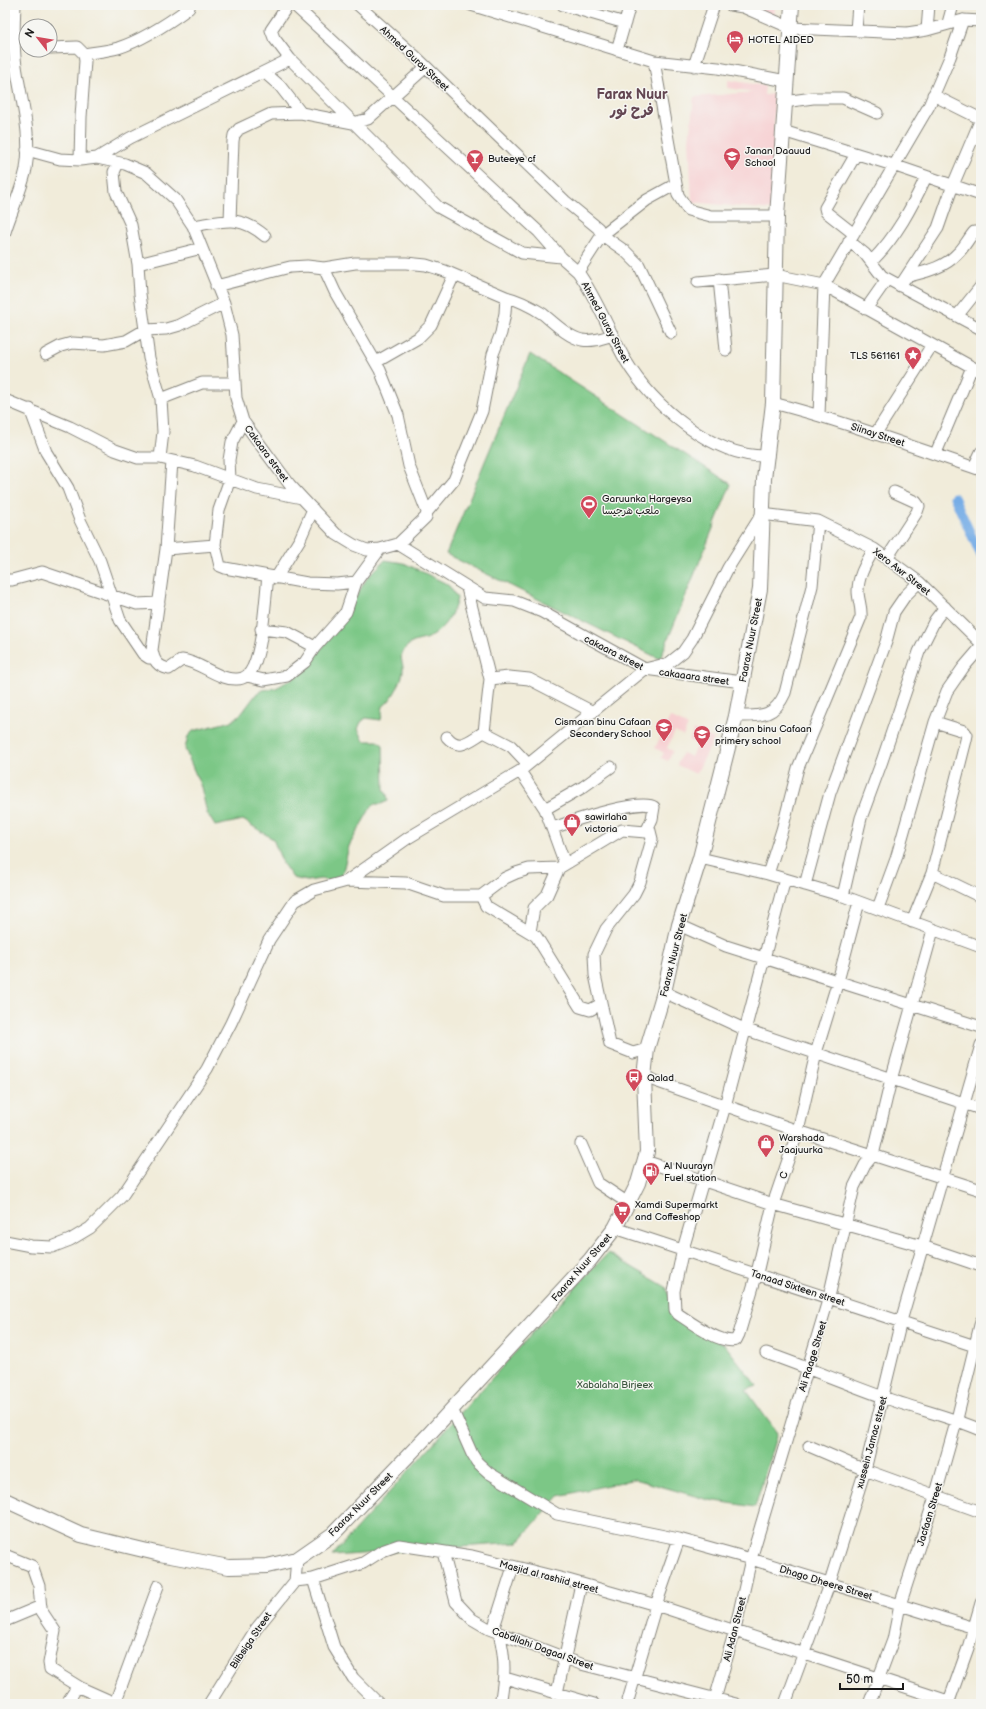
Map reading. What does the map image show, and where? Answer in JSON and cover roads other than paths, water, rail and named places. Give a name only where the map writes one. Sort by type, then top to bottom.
[{"type":"main road","name":"Faarax Nuur Street","points":[[5,1500],[81,1535],[160,1554],[229,1566],[266,1566],[297,1559],[333,1534],[452,1409],[590,1260],[615,1228],[638,1183],[645,1161],[647,1152],[644,1077],[647,1049],[664,992],[679,925],[700,858],[736,716],[760,589],[762,514],[773,403],[777,216],[792,5]]},
{"type":"street","points":[[15,5],[18,28]]},
{"type":"street","points":[[288,5],[271,30],[274,38],[290,59],[438,207],[522,253],[561,257]]},
{"type":"street","points":[[294,5],[539,232],[561,257],[578,272]]},
{"type":"street","name":"Ahmed Guray Street","points":[[358,5],[426,67],[565,201],[598,228],[602,235],[578,272],[591,292],[626,361],[650,394],[690,429],[708,439],[736,451],[760,456],[768,456]]},
{"type":"street","points":[[471,5],[485,7],[654,61],[718,68],[786,81]]},
{"type":"street","points":[[563,5],[625,22]]},
{"type":"street","points":[[617,50],[630,5]]},
{"type":"street","points":[[694,66],[714,5]]},
{"type":"street","points":[[730,5],[742,6],[791,28],[907,33],[927,30],[962,20],[981,21]]},
{"type":"street","points":[[856,30],[858,5]]},
{"type":"street","points":[[927,30],[929,5]]},
{"type":"street","points":[[948,23],[952,5]]},
{"type":"street","points":[[84,54],[116,49],[128,45],[167,24],[189,8]]},
{"type":"street","points":[[819,415],[824,285],[933,95],[950,57],[962,20]]},
{"type":"street","points":[[58,48],[76,47],[84,54],[85,61],[80,160]]},
{"type":"street","points":[[5,232],[26,169],[27,150],[24,106],[16,65],[18,58]]},
{"type":"street","points":[[27,150],[60,159],[80,160],[97,158],[130,138],[290,59]]},
{"type":"street","points":[[654,61],[678,195],[688,210],[711,216],[777,216]]},
{"type":"street","points":[[230,220],[234,135],[238,129],[250,122],[271,114],[301,113],[353,123],[368,118],[426,67]]},
{"type":"street","points":[[264,72],[280,86],[301,113]]},
{"type":"street","points":[[903,281],[938,228],[953,185],[981,119],[933,95]]},
{"type":"street","points":[[784,102],[813,98],[843,98],[877,113]]},
{"type":"street","points":[[783,131],[893,165],[981,195]]},
{"type":"street","points":[[856,154],[825,208],[826,212],[866,254],[882,276],[887,279],[903,281],[957,316],[981,329]]},
{"type":"street","name":"Cakaara street","points":[[97,158],[118,163],[146,173],[174,199],[194,226],[216,286],[224,303],[232,335],[236,398],[243,421],[290,486],[336,534],[354,545],[367,550],[380,549],[398,544]]},
{"type":"street","points":[[118,163],[114,172],[116,192],[131,225],[138,264],[149,358],[161,399],[163,432],[160,458]]},
{"type":"street","points":[[872,261],[890,241],[913,205],[926,176]]},
{"type":"street","points":[[671,333],[638,265],[625,251],[602,235],[647,200],[676,184]]},
{"type":"street","points":[[194,226],[230,220],[249,224],[266,236]]},
{"type":"street","points":[[903,281],[933,270],[947,262],[956,256],[974,232],[981,233]]},
{"type":"street","points":[[138,264],[202,248]]},
{"type":"street","points":[[216,286],[290,267],[307,266],[324,268],[355,263],[406,263],[426,265],[506,297],[516,299],[541,313],[568,333],[581,340],[592,340],[613,335]]},
{"type":"street","points":[[324,268],[335,292],[376,362],[398,416],[409,466],[427,512]]},
{"type":"street","points":[[376,362],[418,338],[431,325],[454,275]]},
{"type":"street","points":[[698,282],[775,275],[824,285],[976,370],[936,453]]},
{"type":"street","points":[[719,279],[726,350]]},
{"type":"street","points":[[866,309],[887,279]]},
{"type":"street","points":[[957,316],[981,286]]},
{"type":"street","points":[[484,732],[490,679],[467,588],[398,544],[426,517],[427,512],[454,480],[482,411],[494,354],[501,333],[505,313],[506,297]]},
{"type":"street","points":[[46,354],[61,346],[72,343],[104,345],[126,341],[145,330],[180,325],[224,303]]},
{"type":"street","points":[[876,433],[932,346]]},
{"type":"street","points":[[161,399],[202,383],[235,383]]},
{"type":"street","points":[[5,400],[30,409],[70,427],[115,450],[138,458],[160,458],[195,466],[257,489],[302,498]]},
{"type":"street","name":"Siinay Street","points":[[773,403],[819,415],[876,433],[936,453],[977,469]]},
{"type":"street","points":[[30,409],[46,452],[68,488],[80,520],[100,562],[120,620],[138,648],[149,658],[154,658]]},
{"type":"street","points":[[243,421],[232,442],[229,460],[230,480],[219,510],[215,545],[220,566],[307,583],[337,584],[356,582]]},
{"type":"street","points":[[977,469],[981,452]]},
{"type":"street","points":[[172,461],[166,549],[152,650],[156,663],[161,667],[169,669],[182,660],[192,661],[221,676],[237,679],[247,676],[264,680],[287,676],[304,662],[315,647],[346,612],[356,582],[380,549]]},
{"type":"street","points":[[887,558],[917,512],[919,506],[916,502],[894,492]]},
{"type":"street","points":[[247,676],[253,668],[258,653],[261,629],[272,577],[300,539],[313,509]]},
{"type":"street","name":"Xero Awr Street","points":[[762,514],[818,521],[874,549],[919,582],[981,643]]},
{"type":"street","name":"cakaara street","points":[[467,588],[485,598],[514,601],[542,612],[645,669],[669,663],[683,652],[692,639],[728,568],[762,514]]},
{"type":"street","points":[[736,716],[762,716],[770,713],[777,707],[786,693],[810,592],[818,521]]},
{"type":"street","points":[[166,549],[215,545]]},
{"type":"street","points":[[768,874],[782,830],[798,768],[861,616],[862,610],[858,592],[859,582],[863,569],[874,549]]},
{"type":"street","points":[[5,580],[12,580],[42,572],[137,604],[159,603]]},
{"type":"street","points":[[805,884],[830,793],[886,642],[894,612],[905,596],[919,582]]},
{"type":"street","points":[[843,896],[860,818],[882,761],[919,652],[936,620],[945,607]]},
{"type":"street","points":[[261,629],[287,632],[315,647]]},
{"type":"street","points":[[878,908],[896,859],[935,722],[947,691],[963,668],[981,647]]},
{"type":"street","points":[[347,881],[408,838],[524,768],[645,669]]},
{"type":"street","name":"cakaaara street","points":[[645,669],[742,682]]},
{"type":"street","points":[[490,679],[509,677],[530,679],[593,712]]},
{"type":"street","points":[[912,922],[932,873],[967,735],[964,731],[935,722]]},
{"type":"street","points":[[447,737],[456,745],[461,745],[484,732]]},
{"type":"street","points":[[484,732],[511,746],[524,768],[553,828],[562,866],[547,895],[534,908],[530,932]]},
{"type":"street","points":[[545,809],[583,787],[611,767]]},
{"type":"street","points":[[5,1244],[52,1247],[70,1240],[90,1228],[122,1196],[207,1069],[231,1023],[269,940],[295,901],[314,890],[347,881],[406,883],[444,896],[481,896],[505,878],[516,873],[530,869],[562,866],[622,830],[646,832],[654,812],[654,807],[651,805],[617,808],[585,816],[553,828]]},
{"type":"street","points":[[647,1049],[633,1053],[610,1044],[595,975],[594,954],[606,929],[634,894],[640,882],[652,839],[648,827]]},
{"type":"street","points":[[700,858],[768,874],[843,896],[981,947]]},
{"type":"street","points":[[932,873],[981,897]]},
{"type":"street","points":[[682,1250],[725,1106],[744,1029],[765,958],[785,879]]},
{"type":"street","points":[[481,896],[486,906],[536,936],[580,1007],[590,1010],[601,1004]]},
{"type":"street","name":"C","points":[[682,1250],[674,1292],[675,1310],[713,1335],[726,1340],[736,1340],[740,1334],[757,1273],[773,1204],[798,1130],[816,1053],[838,981],[859,902]]},
{"type":"street","points":[[679,925],[726,946],[981,1028]]},
{"type":"street","points":[[873,1155],[891,1080],[933,930]]},
{"type":"street","points":[[664,992],[744,1029],[891,1080],[981,1109]]},
{"type":"street","name":"xussein Jamac street","points":[[785,1704],[830,1582],[865,1470],[901,1321],[981,1044]]},
{"type":"street","points":[[644,1077],[725,1106],[873,1155],[944,1176],[981,1190]]},
{"type":"street","points":[[581,1144],[598,1183],[628,1203]]},
{"type":"street","name":"Ali Raage Street","points":[[751,1559],[829,1297],[854,1187],[865,1165],[873,1155]]},
{"type":"street","points":[[645,1161],[773,1204],[845,1226],[922,1246],[981,1266]]},
{"type":"street","name":"Tanaad Sixteen street","points":[[615,1228],[757,1273],[978,1347]]},
{"type":"street","name":"Jacfaan Street","points":[[870,1704],[878,1678],[893,1640],[900,1605],[935,1497],[978,1347],[981,1321]]},
{"type":"street","points":[[766,1353],[808,1367],[882,1397],[957,1420],[981,1430]]},
{"type":"street","name":"Dhago Dheere Street","points":[[452,1409],[477,1462],[489,1473],[547,1510],[563,1516],[679,1539],[830,1582],[978,1629]]},
{"type":"street","points":[[809,1446],[865,1470],[935,1497],[981,1512]]},
{"type":"street","points":[[627,1704],[656,1605],[679,1539]]},
{"type":"street","name":"Masjid al rashiid street","points":[[295,1581],[313,1579],[363,1563],[382,1551],[399,1545],[472,1556],[656,1605],[803,1652],[948,1703]]},
{"type":"street","name":"Cabdilahi Dagaal Street","points":[[443,1552],[456,1602],[472,1619],[496,1632],[581,1664],[736,1704]]},
{"type":"street","points":[[5,1555],[32,1566],[39,1586],[41,1606],[45,1618],[55,1631],[49,1663],[50,1669],[81,1688],[116,1703],[158,1586]]},
{"type":"street","points":[[295,1581],[297,1559]]},
{"type":"street","name":"Ali Adan Street","points":[[715,1699],[735,1630],[751,1559]]},
{"type":"street","points":[[500,1704],[505,1678],[503,1649],[496,1632],[513,1566]]},
{"type":"street","points":[[313,1579],[334,1647],[353,1678],[379,1704]]},
{"type":"street","name":"Biibsiga Street","points":[[209,1704],[256,1629],[295,1581]]},
{"type":"street","points":[[557,1693],[581,1584]]},
{"type":"street","points":[[948,1703],[978,1629],[981,1603]]},
{"type":"street","points":[[5,1620],[41,1606]]},
{"type":"street","points":[[505,1678],[594,1704]]},
{"type":"street","points":[[66,1704],[76,1689],[81,1688]]},
{"type":"waterway","points":[[954,497],[981,556]]},
{"type":"place","name":"HOTEL AIDED","points":[[735,54]]},
{"type":"place","name":"Janan Daauud School","points":[[732,171]]},
{"type":"place","name":"Buteeye cf","points":[[475,173]]},
{"type":"place","name":"TLS 561161","points":[[913,370]]},
{"type":"place","name":"Garuunka Hargeysa ملعب هرجيسا","points":[[589,519]]},
{"type":"place","name":"Cismaan binu Cafaan Secondery School","points":[[664,742]]},
{"type":"place","name":"Cismaan binu Cafaan primery school","points":[[702,749]]},
{"type":"place","name":"sawirlaha victoria","points":[[572,837]]},
{"type":"place","name":"Qalad","points":[[634,1092]]},
{"type":"place","name":"Warshada Jaajuurka","points":[[766,1158]]},
{"type":"place","name":"Al Nuurayn Fuel station","points":[[651,1186]]},
{"type":"place","name":"Xamdi Supermarkt and Coffeshop","points":[[622,1225]]},
{"type":"district","name":"Farax Nuur فرح نور","points":[[632,102]]},
{"type":"park label","name":"Xabalaha Birjeex","points":[[615,1384]]}]
